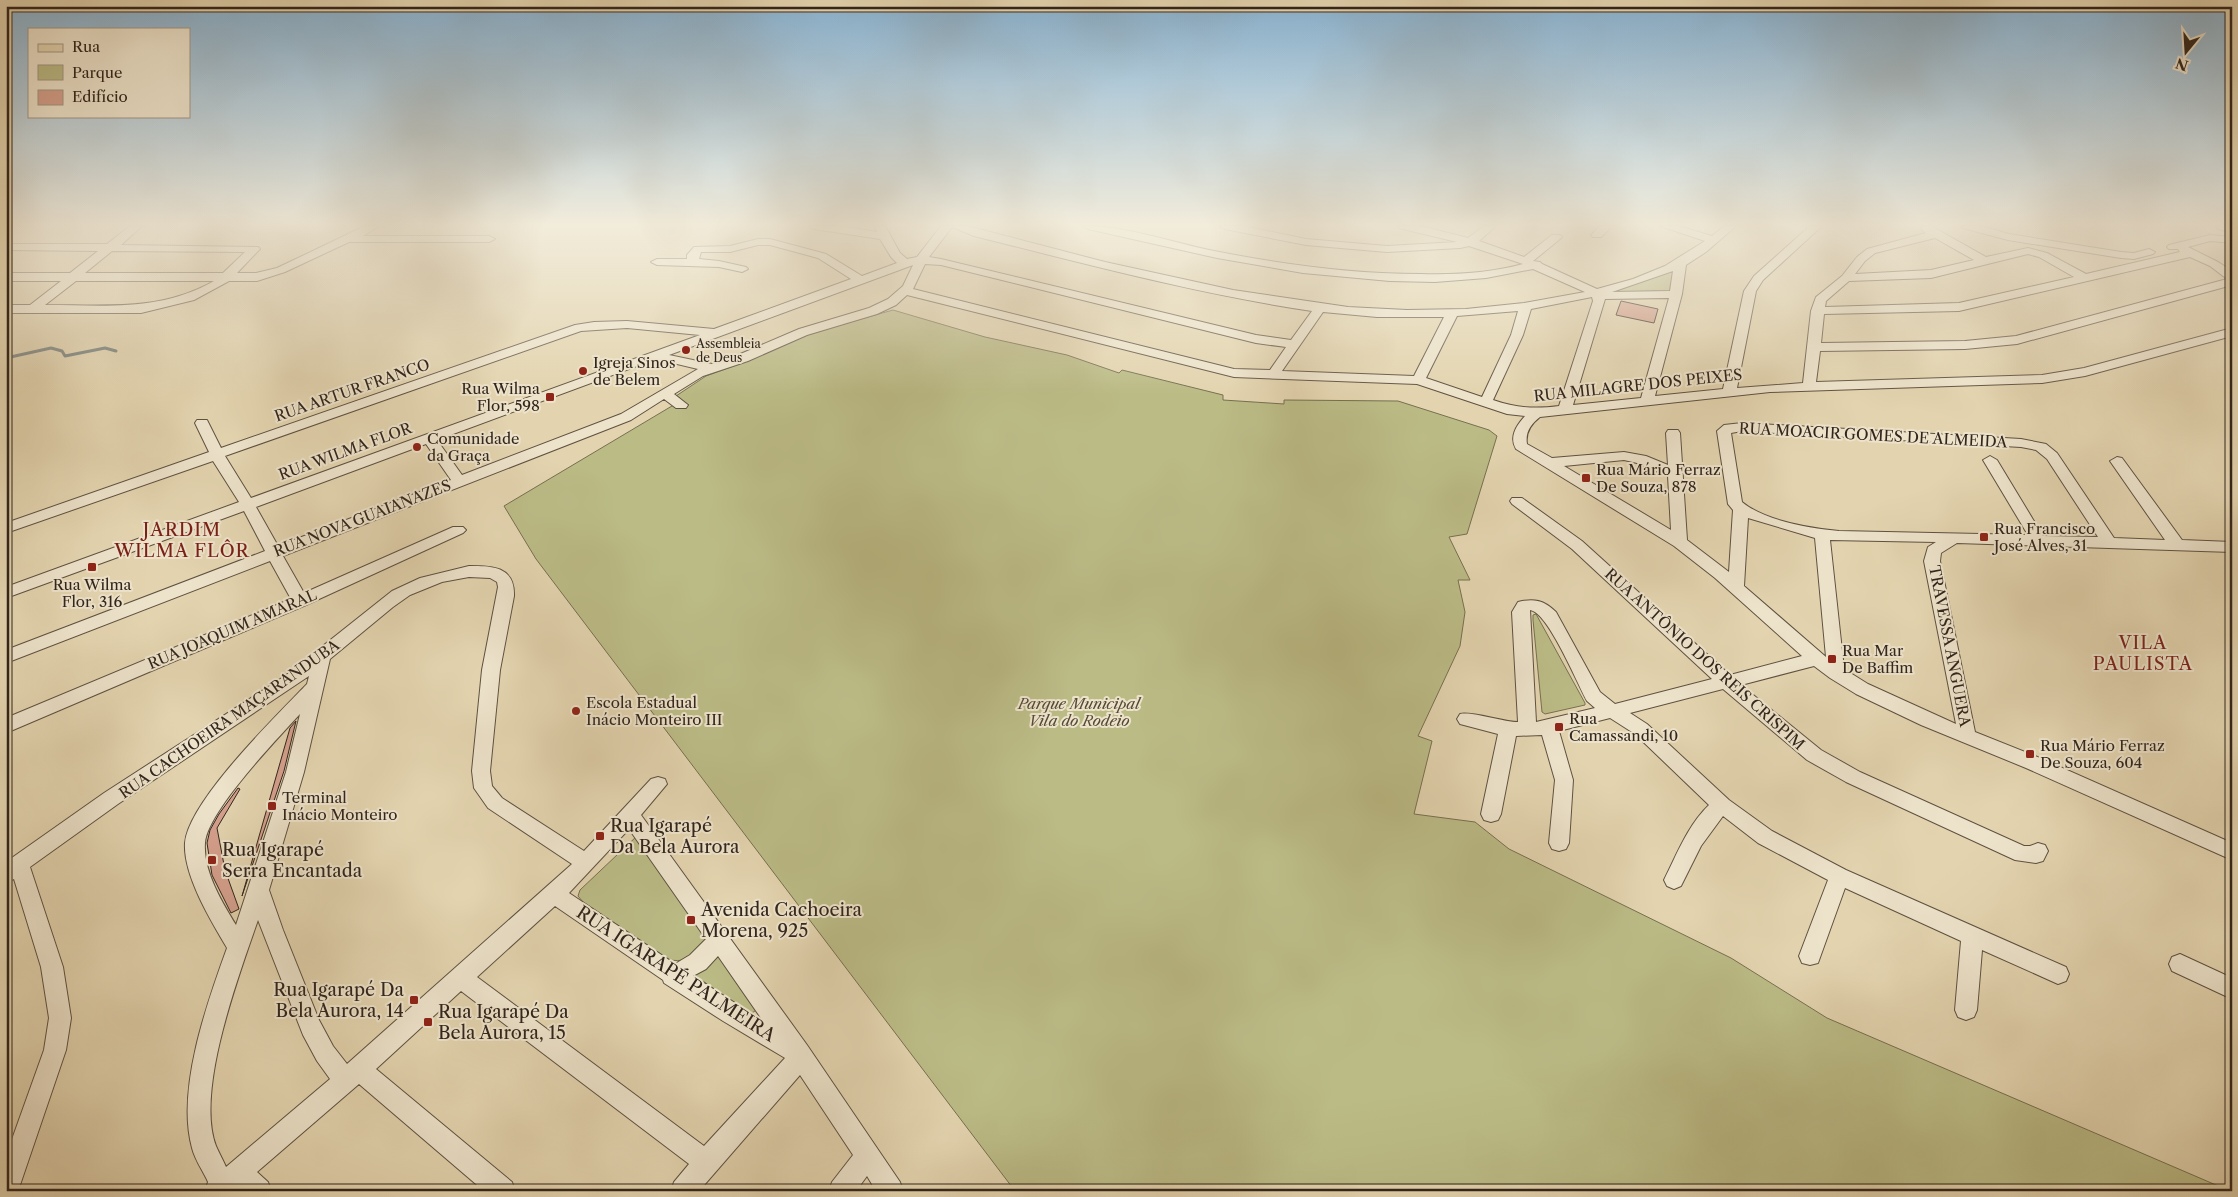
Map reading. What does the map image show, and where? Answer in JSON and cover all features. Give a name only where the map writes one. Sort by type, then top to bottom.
[{"type":"street","points":[[34,309],[66,282]]},
{"type":"street","points":[[6,309],[142,309],[161,307],[196,297],[219,282]]},
{"type":"street","name":"RUA WILMA FLOR","points":[[6,593],[851,282]]},
{"type":"street","points":[[906,290],[910,282]]},
{"type":"street","name":"RUA WILMA FLOR","points":[[1022,282],[1256,339],[1294,344]]},
{"type":"street","points":[[1181,282],[1265,300],[1320,308],[1400,313],[1453,312],[1526,306],[1598,294],[1676,294]]},
{"type":"street","points":[[1573,282],[1598,294],[1630,282]]},
{"type":"street","points":[[1646,401],[1676,294],[1678,282]]},
{"type":"street","points":[[1729,392],[1750,291],[1756,282]]},
{"type":"street","points":[[1809,386],[1817,311],[1823,297],[1841,282]]},
{"type":"street","points":[[1817,311],[1959,307],[2068,282]]},
{"type":"street","points":[[1814,347],[1964,344],[2017,340],[2229,282]]},
{"type":"street","name":"RUA MILAGRE DOS PEIXES","points":[[906,290],[1227,371],[1274,375],[1418,380],[1512,410],[1536,413],[1729,392],[1809,386],[2058,377],[2085,372],[2232,332]]},
{"type":"street","name":"RUA NOVA GUAIANAZES","points":[[6,657],[626,417],[690,377],[803,332],[873,311],[892,302],[906,290]]},
{"type":"street","points":[[1564,411],[1598,294]]},
{"type":"street","points":[[1486,402],[1517,335],[1526,306]]},
{"type":"street","points":[[1274,375],[1278,366],[1320,308]]},
{"type":"street","points":[[1418,380],[1453,312]]},
{"type":"street","name":"RUA ARTUR FRANCO","points":[[6,528],[579,328],[592,326],[637,327],[715,332]]},
{"type":"street","points":[[654,355],[713,368]]},
{"type":"street","points":[[664,394],[681,405]]},
{"type":"street","points":[[1536,413],[1522,430],[1518,439],[1521,446],[1679,542],[1736,587],[1816,659],[1836,674],[1900,708],[2033,763],[2232,852]]},
{"type":"street","points":[[202,423],[217,455],[247,504],[300,601]]},
{"type":"street","name":"RUA MOACIR GOMES DE ALMEIDA","points":[[1741,510],[1734,502],[1725,442],[1724,431],[1729,428],[2021,443],[2041,447],[2052,456],[2110,544]]},
{"type":"street","points":[[1673,433],[1679,542]]},
{"type":"street","points":[[428,438],[459,481]]},
{"type":"street","points":[[1549,463],[1624,456],[1641,459],[1675,474]]},
{"type":"street","points":[[1990,460],[2038,541]]},
{"type":"street","points":[[2117,461],[2177,545]]},
{"type":"street","name":"RUA ANTÔNIO DOS REIS CRISPIM","points":[[1517,501],[1577,545],[1728,683],[1814,755],[1831,766],[2022,854],[2036,856],[2038,851]]},
{"type":"street","points":[[1736,587],[1741,510],[1822,534],[2232,547]]},
{"type":"street","name":"RUA JOAQUIM AMARAL","points":[[6,726],[300,601],[458,530]]},
{"type":"street","points":[[1822,534],[1836,674]]},
{"type":"street","name":"TRAVESSA ANGUERA","points":[[1954,538],[1934,551],[1932,561],[1967,736]]},
{"type":"street","name":"RUA CACHOEIRA MAÇARANDUBA","points":[[13,869],[176,755],[322,659],[393,598],[412,587],[445,575],[484,572],[504,579],[506,596],[491,670],[481,772],[483,788],[495,803],[586,864]]},
{"type":"street","points":[[1528,730],[1520,612],[1524,606],[1531,604],[1544,608],[1553,619],[1593,696],[1641,729],[1722,805],[1765,837],[1838,876],[2058,974]]},
{"type":"street","points":[[259,1191],[226,1183],[204,1148],[199,1118],[200,1091],[211,1036],[226,981],[259,890],[295,772],[322,659]]},
{"type":"street","points":[[1466,719],[1508,730],[1549,727],[1728,683],[1816,659]]},
{"type":"street","points":[[239,948],[214,907],[197,863],[195,843],[198,828],[210,807],[264,740],[315,687]]},
{"type":"street","points":[[1549,727],[1564,780],[1559,843]]},
{"type":"street","points":[[1490,814],[1508,730]]},
{"type":"street","points":[[226,1183],[352,1075],[554,894],[586,864],[658,784]]},
{"type":"street","points":[[1674,880],[1700,827],[1722,805]]},
{"type":"street","points":[[631,816],[800,1055],[891,1191]]},
{"type":"street","points":[[6,1191],[56,1050],[60,1018],[52,967],[13,869]]},
{"type":"street","points":[[1810,956],[1838,876]]},
{"type":"street","points":[[259,890],[268,920],[309,1026],[323,1052],[503,1191]]},
{"type":"street","name":"RUA IGARAPÉ PALMEIRA","points":[[554,894],[672,976],[800,1055]]},
{"type":"street","points":[[1966,1010],[1972,937]]},
{"type":"street","points":[[672,976],[698,962],[720,940]]},
{"type":"street","points":[[2180,964],[2232,989]]},
{"type":"street","points":[[461,978],[706,1162]]},
{"type":"street","points":[[683,1191],[800,1055]]},
{"type":"street","points":[[841,1191],[867,1156]]},
{"type":"green space","points":[[1640,282],[1673,282],[1672,292],[1604,295]]},
{"type":"green space","name":"Parque Municipal Vila do Rodeio","points":[[893,310],[985,337],[1067,355],[1119,373],[1122,370],[1223,395],[1223,400],[1284,404],[1284,400],[1398,401],[1489,430],[1497,436],[1467,534],[1449,537],[1470,580],[1458,580],[1465,612],[1460,646],[1418,736],[1432,741],[1414,814],[1475,822],[1509,849],[1731,958],[1827,1018],[2230,1191],[1015,1191],[536,559],[504,506],[682,400],[676,396],[706,376],[742,363],[804,335]]},
{"type":"green space","points":[[1536,614],[1585,705],[1545,714],[1542,712],[1533,620],[1533,615]]},
{"type":"green space","points":[[638,835],[711,938],[694,956],[677,961],[670,960],[583,902],[578,896],[580,890]]},
{"type":"green space","points":[[720,949],[762,1006],[752,1013],[746,1011],[690,972]]},
{"type":"building","points":[[1621,301],[1658,309],[1654,323],[1616,315]]},
{"type":"building","points":[[296,721],[284,771],[242,896],[290,728]]},
{"type":"building","points":[[238,788],[240,789],[217,828],[225,870],[239,909],[231,913],[212,875],[207,843],[210,830],[219,814]]},
{"type":"waterway","points":[[6,358],[51,348],[62,351],[65,356],[105,348],[116,351]]},
{"type":"place","name":"Assembleia de Deus","points":[[686,350]]},
{"type":"place","name":"Igreja Sinos de Belem","points":[[583,371]]},
{"type":"place","name":"Rua Wilma Flor, 598","points":[[550,397]]},
{"type":"place","name":"Comunidade da Graça","points":[[417,447]]},
{"type":"place","name":"Rua Mário Ferraz De Souza, 878","points":[[1586,478]]},
{"type":"place","name":"Rua Francisco José Alves, 31","points":[[1984,537]]},
{"type":"place","name":"Rua Wilma Flor, 316","points":[[92,567]]},
{"type":"place","name":"Rua Mar De Baffim","points":[[1832,659]]},
{"type":"place","name":"Escola Estadual Inácio Monteiro III","points":[[576,711]]},
{"type":"place","name":"Rua Camassandi, 10","points":[[1559,727]]},
{"type":"place","name":"Rua Mário Ferraz De Souza, 604","points":[[2030,754]]},
{"type":"place","name":"Terminal Inácio Monteiro","points":[[272,806]]},
{"type":"place","name":"Rua Igarapé Da Bela Aurora","points":[[600,836]]},
{"type":"place","name":"Rua Igarapé Serra Encantada","points":[[212,860]]},
{"type":"place","name":"Avenida Cachoeira Morena, 925","points":[[691,920]]},
{"type":"place","name":"Rua Igarapé Da Bela Aurora, 14","points":[[414,1000]]},
{"type":"place","name":"Rua Igarapé Da Bela Aurora, 15","points":[[428,1022]]},
{"type":"district","name":"JARDIM WILMA FLÔR","points":[[182,540]]},
{"type":"district","name":"VILA PAULISTA","points":[[2143,653]]}]
